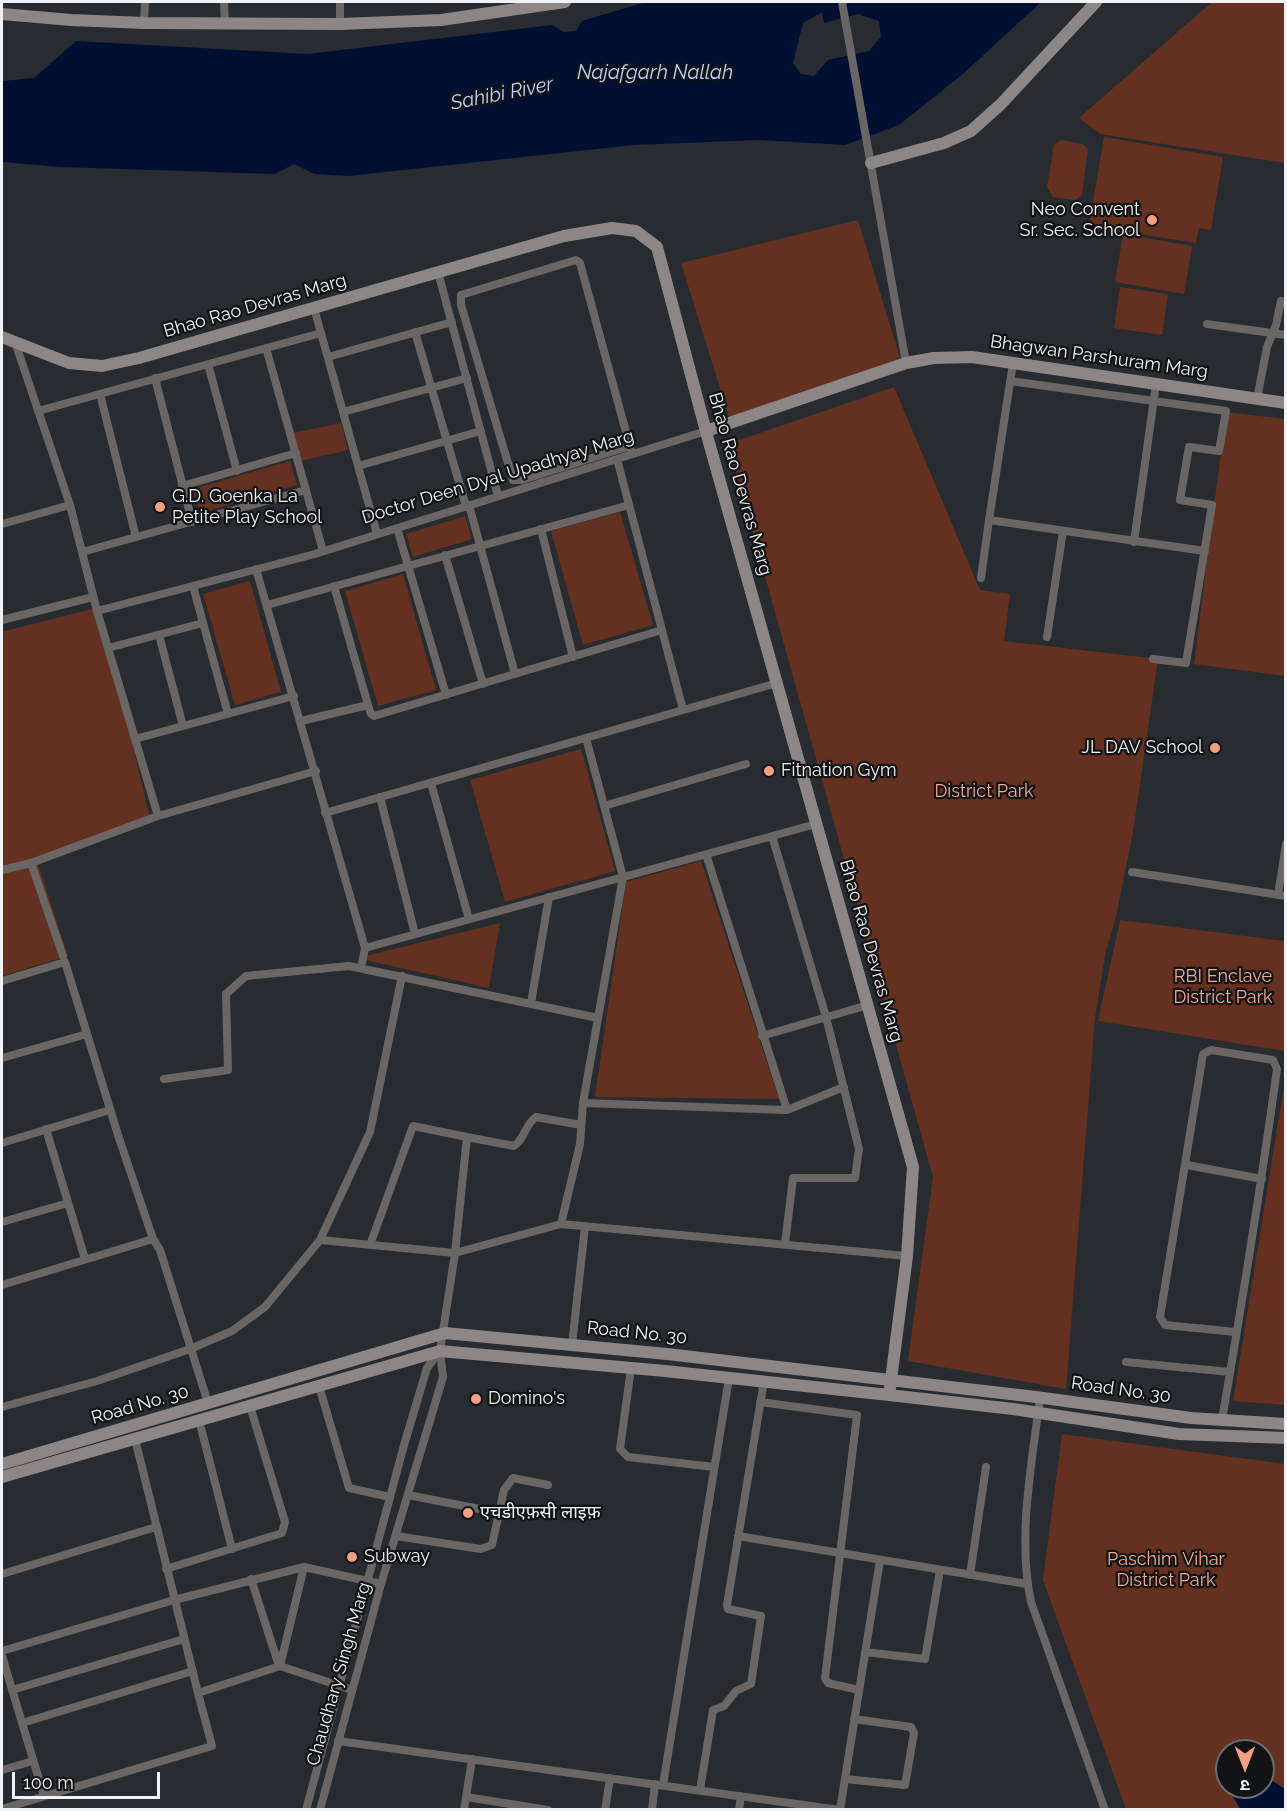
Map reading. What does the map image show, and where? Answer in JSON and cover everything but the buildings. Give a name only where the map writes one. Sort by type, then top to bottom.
[{"type":"street","points":[[144,22],[145,2]]},
{"type":"street","points":[[224,2],[225,23]]},
{"type":"street","points":[[340,2],[340,24]]},
{"type":"street","points":[[2,14],[71,20],[340,24],[441,20],[565,2]]},
{"type":"street","points":[[842,2],[906,363]]},
{"type":"street","points":[[871,163],[944,142],[971,131],[1001,104],[1096,2]]},
{"type":"street","name":"Bhao Rao Devras Marg","points":[[2,337],[69,363],[102,366],[139,358],[564,236],[612,228],[636,231],[657,247],[706,431],[914,1167],[907,1256],[890,1395]]},
{"type":"street","points":[[576,260],[580,263],[631,450],[522,480],[513,480],[461,306],[461,295],[576,260]]},
{"type":"street","points":[[438,272],[498,496]]},
{"type":"street","points":[[1257,399],[1281,301]]},
{"type":"street","points":[[314,308],[377,534]]},
{"type":"street","points":[[328,357],[452,322]]},
{"type":"street","points":[[1207,324],[1286,335]]},
{"type":"street","points":[[415,332],[480,545],[515,674]]},
{"type":"street","points":[[38,411],[321,333]]},
{"type":"street","points":[[15,342],[70,504],[93,597],[158,816]]},
{"type":"street","points":[[266,348],[323,551]]},
{"type":"street","name":"Bhagwan Parshuram Marg","points":[[906,363],[934,358],[972,357],[1286,403]]},
{"type":"street","name":"Doctor Deen Dyal Upadhyay Marg","points":[[97,611],[323,551],[617,459],[631,450],[706,431],[906,363]]},
{"type":"street","points":[[981,578],[1013,363]]},
{"type":"street","points":[[208,364],[237,471]]},
{"type":"street","points":[[155,378],[192,522]]},
{"type":"street","points":[[343,412],[466,378]]},
{"type":"street","points":[[1010,381],[1226,411]]},
{"type":"street","points":[[1134,542],[1156,384]]},
{"type":"street","points":[[100,394],[136,537]]},
{"type":"street","points":[[1153,659],[1186,663],[1212,505],[1180,500],[1189,447],[1220,451],[1229,394]]},
{"type":"street","points":[[358,466],[481,431]]},
{"type":"street","points":[[182,486],[296,453]]},
{"type":"street","points":[[617,459],[683,710]]},
{"type":"street","points":[[82,552],[306,490]]},
{"type":"street","points":[[2,524],[70,504]]},
{"type":"street","points":[[267,605],[629,505]]},
{"type":"street","points":[[989,520],[1205,551]]},
{"type":"street","points":[[397,528],[446,695]]},
{"type":"street","points":[[541,529],[573,657]]},
{"type":"street","points":[[1047,637],[1063,531]]},
{"type":"street","points":[[445,555],[483,684]]},
{"type":"street","points":[[256,569],[316,771],[325,813],[365,948],[361,968]]},
{"type":"street","points":[[193,586],[228,714]]},
{"type":"street","points":[[334,586],[370,714],[377,716],[662,630]]},
{"type":"street","points":[[2,620],[93,597]]},
{"type":"street","points":[[108,648],[203,623]]},
{"type":"street","points":[[159,635],[183,726]]},
{"type":"street","points":[[325,813],[777,683]]},
{"type":"street","points":[[135,739],[294,696]]},
{"type":"street","points":[[301,721],[368,705]]},
{"type":"street","points":[[561,1224],[580,1144],[583,1103],[623,877],[586,738]]},
{"type":"street","points":[[604,806],[746,764]]},
{"type":"street","points":[[2,870],[31,863],[158,816],[316,771]]},
{"type":"street","points":[[431,783],[469,919]]},
{"type":"street","points":[[380,797],[415,934]]},
{"type":"street","points":[[365,948],[816,824]]},
{"type":"street","points":[[772,836],[826,1017],[859,1149],[855,1178],[793,1178],[785,1244]]},
{"type":"street","points":[[1132,872],[1282,895],[1286,844]]},
{"type":"street","points":[[706,854],[787,1110]]},
{"type":"street","points":[[31,863],[63,956]]},
{"type":"street","points":[[531,1004],[549,897]]},
{"type":"street","points":[[2,981],[65,962],[110,1110],[153,1239],[160,1250],[208,1403]]},
{"type":"street","points":[[164,1079],[228,1070],[226,994],[246,976],[349,966],[598,1018]]},
{"type":"street","points":[[2,1407],[97,1381],[190,1349],[232,1331],[265,1307],[320,1240],[370,1132],[402,976]]},
{"type":"street","points":[[762,1036],[868,1005]]},
{"type":"street","points":[[2,1058],[87,1034]]},
{"type":"street","points":[[1222,1420],[1262,1179],[1277,1069],[1273,1060],[1211,1050],[1203,1054],[1161,1322],[1165,1325],[1236,1332]]},
{"type":"street","points":[[583,1103],[787,1110],[844,1087]]},
{"type":"street","points":[[2,1143],[110,1110]]},
{"type":"street","points":[[370,1245],[413,1126],[514,1146],[519,1143],[531,1120],[536,1117],[581,1125]]},
{"type":"street","points":[[46,1129],[85,1259]]},
{"type":"street","points":[[440,1351],[445,1333],[455,1253],[466,1137]]},
{"type":"street","points":[[1187,1165],[1262,1179]]},
{"type":"street","points":[[2,1222],[68,1203]]},
{"type":"street","points":[[320,1240],[455,1253],[561,1224],[907,1256]]},
{"type":"street","points":[[572,1345],[585,1226]]},
{"type":"street","points":[[2,1285],[153,1239]]},
{"type":"street","name":"Road No. 30","points":[[2,1464],[445,1333],[892,1380],[1222,1420],[1286,1424]]},
{"type":"street","name":"Road No. 30","points":[[2,1477],[440,1351],[890,1395],[1038,1413],[1179,1434],[1286,1438]]},
{"type":"street","name":"Chaudhary Singh Marg","points":[[320,1809],[381,1584],[443,1377],[440,1351]]},
{"type":"street","name":"Chaudhary Singh Marg","points":[[306,1809],[427,1368],[440,1351]]},
{"type":"street","points":[[1126,1362],[1230,1372]]},
{"type":"street","points":[[631,1368],[620,1449],[628,1457],[714,1467]]},
{"type":"street","points":[[652,1809],[659,1785],[729,1378]]},
{"type":"street","points":[[700,1790],[713,1710],[724,1706],[736,1691],[751,1683],[761,1618],[758,1614],[727,1608],[764,1382]]},
{"type":"street","points":[[319,1386],[350,1488],[390,1497]]},
{"type":"street","points":[[1040,1397],[1025,1535],[1027,1584],[1030,1602],[1105,1809]]},
{"type":"street","points":[[760,1402],[857,1415],[825,1681],[859,1690]]},
{"type":"street","points":[[166,1569],[282,1533],[285,1522],[250,1406]]},
{"type":"street","points":[[199,1420],[232,1549]]},
{"type":"street","points":[[2,1809],[212,1746],[135,1439]]},
{"type":"street","points":[[970,1575],[986,1467]]},
{"type":"street","points":[[396,1536],[481,1550],[492,1545],[504,1490],[513,1478],[548,1485]]},
{"type":"street","points":[[408,1495],[500,1513]]},
{"type":"street","points":[[2,1574],[156,1527]]},
{"type":"street","points":[[738,1536],[1027,1584]]},
{"type":"street","points":[[338,1741],[840,1809],[880,1560]]},
{"type":"street","points":[[280,1666],[304,1567]]},
{"type":"street","points":[[2,1652],[174,1600],[304,1567],[381,1584]]},
{"type":"street","points":[[865,1652],[925,1659],[940,1570]]},
{"type":"street","points":[[251,1579],[280,1666]]},
{"type":"street","points":[[12,1690],[184,1640]]},
{"type":"street","points":[[2,1656],[44,1797]]},
{"type":"street","points":[[198,1693],[280,1666],[352,1690]]},
{"type":"street","points":[[22,1723],[193,1671]]},
{"type":"street","points":[[845,1779],[905,1785],[914,1734],[910,1727],[854,1719]]},
{"type":"street","points":[[464,1809],[472,1759]]},
{"type":"street","points":[[2,1770],[33,1761]]},
{"type":"street","points":[[605,1809],[610,1778]]},
{"type":"street","points":[[739,1809],[741,1796]]},
{"type":"street","points":[[466,1797],[548,1809]]},
{"type":"green space","points":[[1212,2],[1285,2],[1285,163],[1100,134],[1079,118]]},
{"type":"green space","points":[[1104,137],[1223,157],[1211,230],[1199,228],[1196,243],[1089,226]]},
{"type":"green space","points":[[1061,140],[1083,144],[1088,149],[1082,195],[1075,200],[1053,197],[1047,187],[1054,145]]},
{"type":"green space","points":[[858,220],[900,358],[731,423],[681,263]]},
{"type":"green space","points":[[1123,234],[1192,246],[1184,294],[1115,282]]},
{"type":"green space","points":[[1120,287],[1168,294],[1162,335],[1114,328]]},
{"type":"green space","name":"District Park","points":[[894,387],[980,590],[1010,594],[1004,641],[1158,659],[1133,832],[1115,921],[1106,950],[1095,1018],[1066,1389],[908,1361],[933,1177],[728,444]]},
{"type":"green space","points":[[1226,412],[1285,419],[1285,676],[1194,664]]},
{"type":"green space","points":[[341,423],[348,450],[301,461],[293,433]]},
{"type":"green space","points":[[290,461],[297,485],[200,513],[193,489]]},
{"type":"green space","points":[[620,512],[653,625],[583,645],[551,531]]},
{"type":"green space","points":[[465,516],[472,539],[413,557],[406,534]]},
{"type":"green space","points":[[403,574],[436,690],[378,706],[345,591]]},
{"type":"green space","points":[[250,581],[281,692],[235,705],[203,594]]},
{"type":"green space","points":[[100,607],[151,823],[36,858],[68,956],[2,976],[2,632]]},
{"type":"green space","points":[[581,749],[615,871],[505,902],[470,780]]},
{"type":"green space","points":[[701,861],[779,1099],[595,1097],[626,882]]},
{"type":"green space","name":"RBI Enclave District Park","points":[[1120,920],[1285,941],[1285,1051],[1098,1021]]},
{"type":"green space","points":[[500,923],[489,988],[357,958]]},
{"type":"green space","points":[[1285,1080],[1285,1405],[1233,1401]]},
{"type":"green space","name":"Paschim Vihar District Park","points":[[1062,1434],[1285,1464],[1285,1809],[1126,1809],[1043,1580]]},
{"type":"water","name":"Najafgarh Nallah","points":[[646,2],[1041,2],[964,73],[899,125],[845,145],[758,140],[634,145],[348,176],[314,174],[294,164],[275,174],[60,167],[2,162],[2,81],[34,78],[76,41],[308,54],[552,25],[563,32],[576,31],[582,21]],"holes":[[[822,12],[824,23],[858,14],[879,21],[881,37],[869,51],[828,60],[814,76],[801,74],[793,63],[803,23]]]},
{"type":"water","points":[[1275,1783],[1285,1789],[1285,1809],[1240,1809],[1235,1799],[1275,1799]]},
{"type":"place","name":"Neo Convent Sr. Sec. School","points":[[1152,220]]},
{"type":"place","name":"G.D. Goenka La Petite Play School","points":[[160,507]]},
{"type":"place","name":"JL DAV School","points":[[1215,748]]},
{"type":"place","name":"Fitnation Gym","points":[[769,771]]},
{"type":"place","name":"Domino's","points":[[476,1399]]},
{"type":"place","name":"एचडीएफ़सी लाइफ़","points":[[468,1513]]},
{"type":"place","name":"Subway","points":[[352,1557]]},
{"type":"water label","name":"Sahibi River","points":[[502,94]]}]
